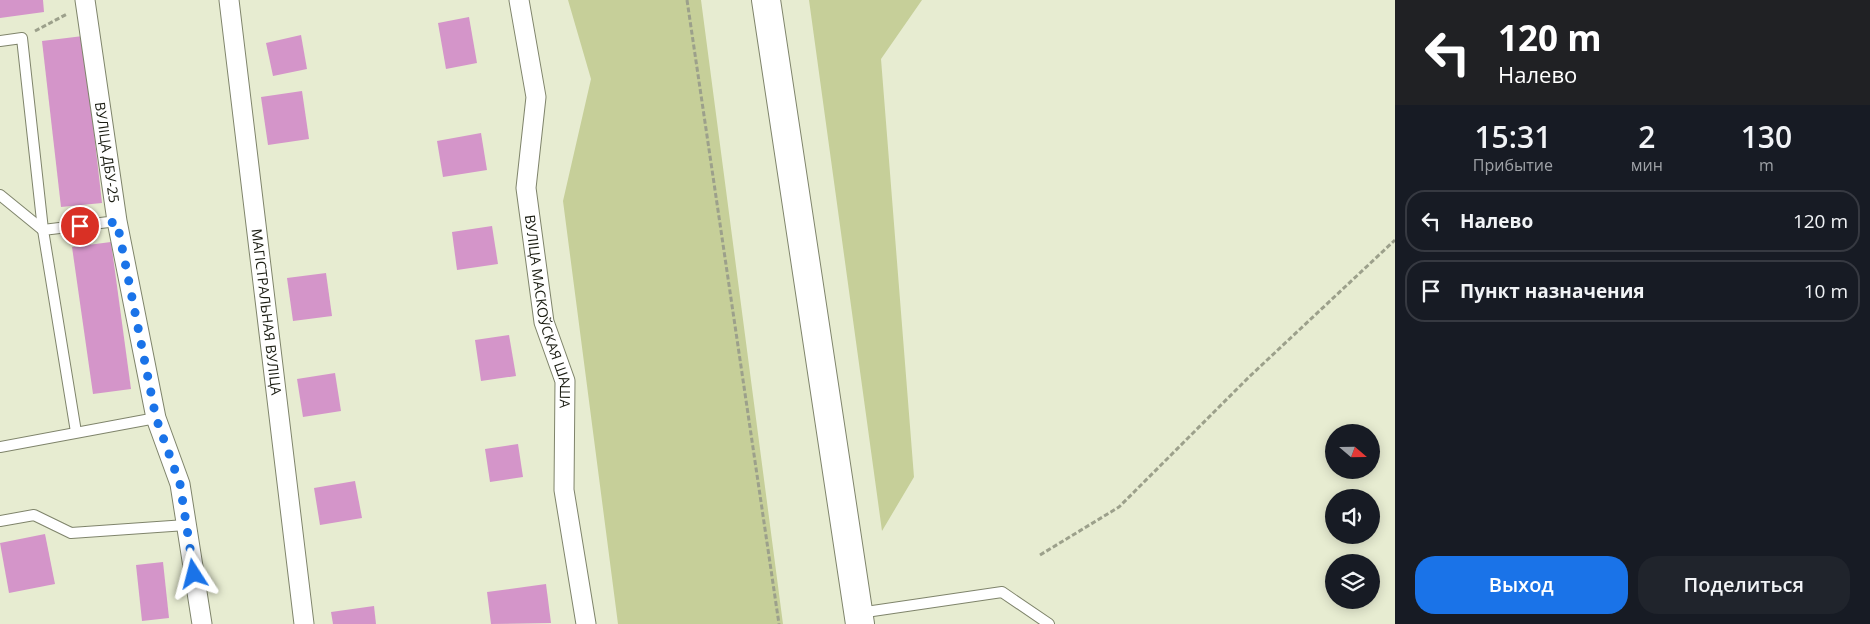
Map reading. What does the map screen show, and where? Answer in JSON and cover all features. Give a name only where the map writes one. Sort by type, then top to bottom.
[{"type":"main road","points":[[766,0],[859,618]]},
{"type":"street","name":"МАГІСТРАЛЬНАЯ ВУЛІЦА","points":[[230,0],[304,624]]},
{"type":"street","name":"ВУЛІЦА МАСКОЎСКАЯ ШАША","points":[[519,0],[536,97],[526,188],[544,322],[564,381],[564,490],[586,624]]},
{"type":"street","name":"ВУЛІЦА ДБУ-25","points":[[78,4],[117,222],[156,418],[180,484],[202,624]]},
{"type":"lane","points":[[0,41],[22,38],[43,230],[76,432]]},
{"type":"lane","points":[[0,195],[43,230],[117,222]]},
{"type":"lane","points":[[0,447],[156,418]]},
{"type":"lane","points":[[0,521],[34,514],[71,533],[186,525]]},
{"type":"lane","points":[[859,618],[1002,592],[1049,624]]},
{"type":"path","points":[[687,0],[779,624]]},
{"type":"path","points":[[22,38],[67,15],[78,4]]},
{"type":"path","points":[[1040,555],[1119,507],[1249,376],[1395,240]]},
{"type":"green space","points":[[568,0],[701,0],[783,624],[618,624],[563,201],[591,79]]},
{"type":"green space","points":[[809,0],[922,0],[881,59],[914,477],[882,531]]},
{"type":"building","points":[[0,0],[43,0],[44,12],[0,18]]},
{"type":"building","points":[[469,17],[477,63],[446,69],[438,23]]},
{"type":"building","points":[[301,35],[307,69],[273,76],[266,43]]},
{"type":"building","points":[[83,36],[102,203],[61,207],[42,41]]},
{"type":"building","points":[[302,91],[309,139],[268,145],[261,97]]},
{"type":"building","points":[[481,133],[487,170],[443,177],[437,141]]},
{"type":"building","points":[[492,226],[498,264],[457,270],[452,232]]},
{"type":"building","points":[[111,242],[131,389],[93,394],[72,247]]},
{"type":"building","points":[[326,273],[332,316],[293,321],[287,278]]},
{"type":"building","points":[[509,335],[516,376],[481,381],[475,340]]},
{"type":"building","points":[[335,373],[341,411],[303,417],[297,379]]},
{"type":"building","points":[[518,444],[523,477],[490,482],[485,449]]},
{"type":"building","points":[[355,481],[362,518],[320,525],[314,488]]},
{"type":"building","points":[[45,534],[55,584],[9,593],[0,543]]},
{"type":"building","points":[[163,562],[169,618],[142,621],[136,565]]},
{"type":"building","points":[[546,584],[551,623],[491,624],[487,592]]},
{"type":"building","points":[[374,606],[376,624],[333,624],[331,612]]},
{"type":"route","points":[[80,226],[117,222],[156,418],[180,484],[194,574]]}]
